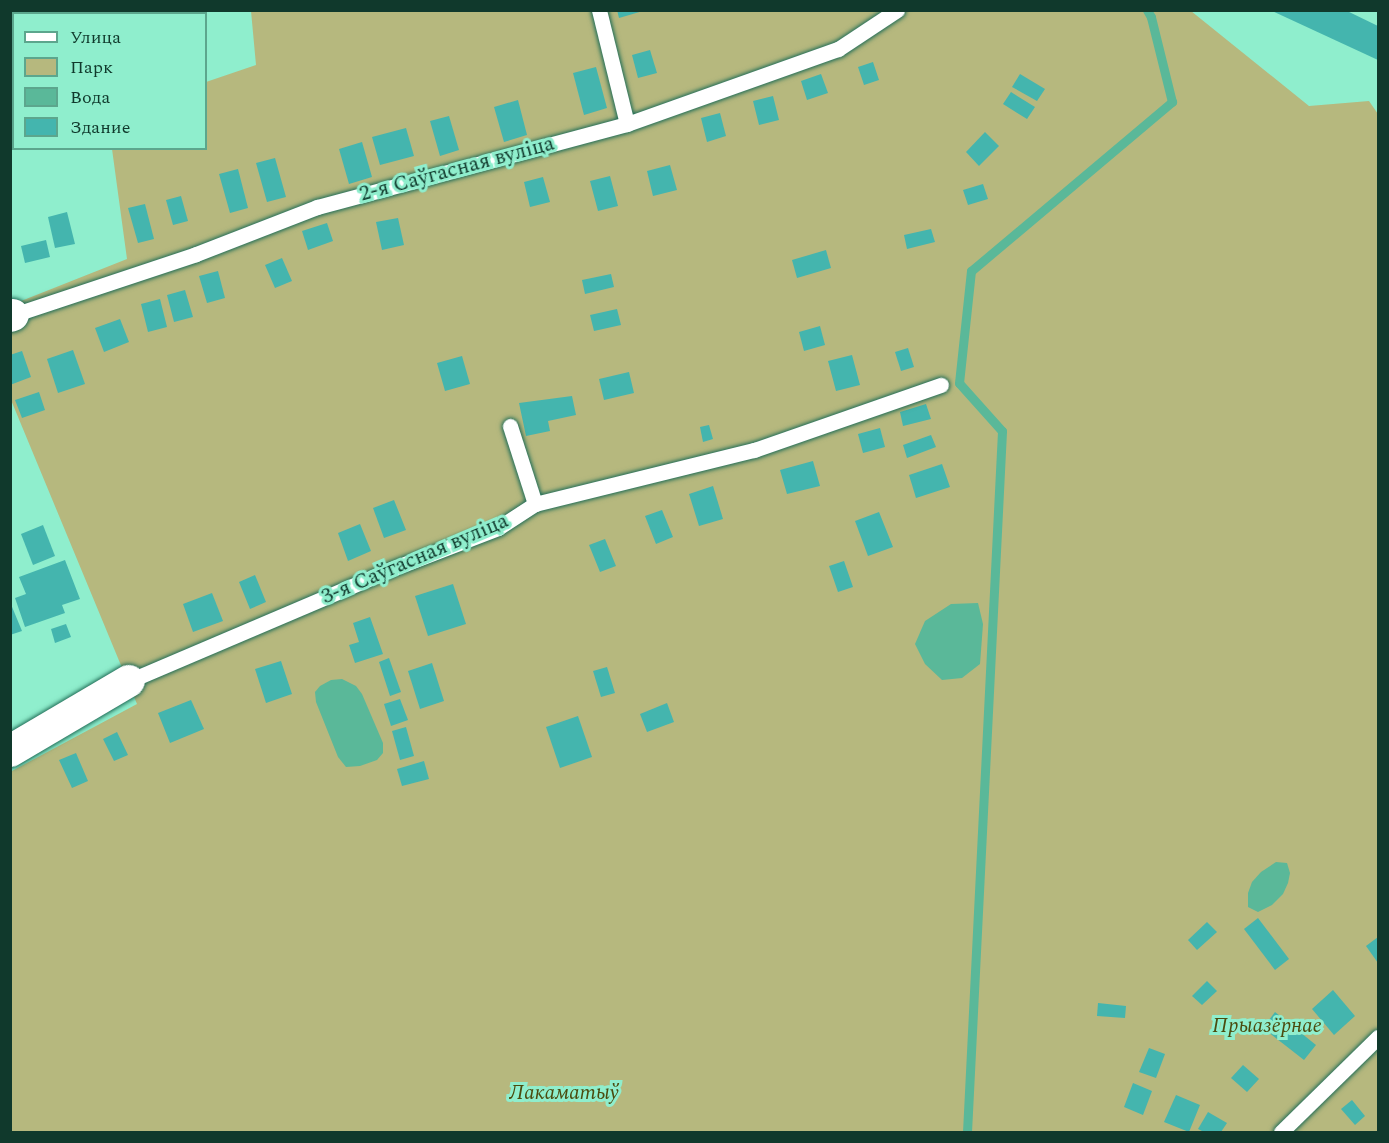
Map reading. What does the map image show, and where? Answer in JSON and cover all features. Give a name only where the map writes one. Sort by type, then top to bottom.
[{"type":"street","name":"3-я Саўгасная вуліца","points":[[10,751],[129,681]]},
{"type":"lane","points":[[599,10],[627,124]]},
{"type":"lane","name":"2-я Саўгасная вуліца","points":[[12,316],[196,254],[317,207],[627,124],[838,49],[897,10]]},
{"type":"lane","name":"3-я Саўгасная вуліца","points":[[129,681],[389,570],[498,528],[535,504],[754,450],[941,385]]},
{"type":"lane","points":[[510,426],[535,504]]},
{"type":"lane","points":[[1281,1132],[1378,1037]]},
{"type":"green space","points":[[251,11],[1191,11],[1309,106],[1369,101],[1378,114],[1378,1132],[11,1132],[10,772],[137,704],[11,400],[11,305],[127,259],[112,150],[207,150],[207,82],[256,65]]},
{"type":"water","points":[[978,603],[983,624],[980,664],[962,678],[942,680],[925,664],[915,644],[925,621],[951,604]]},
{"type":"water","points":[[342,679],[356,686],[362,694],[383,743],[383,753],[377,760],[360,766],[346,767],[338,757],[316,702],[315,692],[320,686],[331,680]]},
{"type":"water","points":[[1276,862],[1287,863],[1290,873],[1288,883],[1283,894],[1272,905],[1258,912],[1248,907],[1248,893],[1252,882],[1261,872]]},
{"type":"building","points":[[617,10],[642,10],[643,11],[619,18]]},
{"type":"building","points":[[1270,10],[1345,10],[1378,26],[1378,60]]},
{"type":"building","points":[[650,50],[657,73],[638,78],[632,55]]},
{"type":"building","points":[[873,62],[879,80],[864,85],[858,67]]},
{"type":"building","points":[[596,67],[607,108],[584,115],[573,73]]},
{"type":"building","points":[[821,74],[828,93],[807,100],[801,81]]},
{"type":"building","points":[[1020,74],[1045,89],[1037,101],[1012,87]]},
{"type":"building","points":[[1011,92],[1035,107],[1027,119],[1003,104]]},
{"type":"building","points":[[773,96],[779,120],[759,125],[753,101]]},
{"type":"building","points":[[518,100],[527,135],[504,142],[494,107]]},
{"type":"building","points":[[720,113],[726,136],[707,142],[701,118]]},
{"type":"building","points":[[449,116],[459,150],[440,156],[430,121]]},
{"type":"building","points":[[406,128],[414,156],[380,165],[372,137]]},
{"type":"building","points":[[985,132],[999,146],[979,166],[966,152]]},
{"type":"building","points":[[362,142],[372,177],[349,184],[339,149]]},
{"type":"building","points":[[275,158],[286,197],[267,202],[256,163]]},
{"type":"building","points":[[670,165],[677,190],[653,196],[647,171]]},
{"type":"building","points":[[238,169],[248,208],[230,213],[219,174]]},
{"type":"building","points":[[610,176],[618,206],[598,211],[590,181]]},
{"type":"building","points":[[543,177],[550,202],[530,207],[524,182]]},
{"type":"building","points":[[983,184],[988,199],[968,205],[963,190]]},
{"type":"building","points":[[181,196],[188,221],[173,225],[166,200]]},
{"type":"building","points":[[145,204],[154,239],[138,243],[128,208]]},
{"type":"building","points":[[67,212],[75,244],[55,248],[48,217]]},
{"type":"building","points":[[398,218],[404,245],[382,250],[376,222]]},
{"type":"building","points":[[327,223],[333,241],[308,250],[302,231]]},
{"type":"building","points":[[931,229],[935,242],[907,249],[904,235]]},
{"type":"building","points":[[46,240],[50,257],[25,263],[21,246]]},
{"type":"building","points":[[826,250],[831,268],[797,278],[792,260]]},
{"type":"building","points":[[282,258],[292,281],[275,288],[265,265]]},
{"type":"building","points":[[218,271],[225,298],[207,303],[199,276]]},
{"type":"building","points":[[611,274],[614,287],[585,294],[582,280]]},
{"type":"building","points":[[185,290],[193,317],[174,322],[167,295]]},
{"type":"building","points":[[160,299],[167,327],[148,332],[141,304]]},
{"type":"building","points":[[617,309],[621,325],[594,331],[590,315]]},
{"type":"building","points":[[120,319],[129,342],[104,352],[95,328]]},
{"type":"building","points":[[820,326],[825,345],[804,351],[799,332]]},
{"type":"building","points":[[908,348],[914,367],[901,371],[895,352]]},
{"type":"building","points":[[73,350],[85,384],[58,393],[47,359]]},
{"type":"building","points":[[22,351],[31,377],[10,385],[10,355]]},
{"type":"building","points":[[852,355],[860,385],[836,391],[828,361]]},
{"type":"building","points":[[462,356],[470,384],[445,391],[437,363]]},
{"type":"building","points":[[629,372],[634,393],[604,400],[599,379]]},
{"type":"building","points":[[39,392],[45,410],[22,418],[15,400]]},
{"type":"building","points":[[572,396],[576,415],[548,421],[550,431],[526,436],[519,403]]},
{"type":"building","points":[[926,404],[931,419],[903,426],[900,412]]},
{"type":"building","points":[[709,425],[713,439],[703,442],[700,427]]},
{"type":"building","points":[[880,428],[885,447],[863,453],[858,434]]},
{"type":"building","points":[[931,435],[936,447],[907,458],[903,445]]},
{"type":"building","points":[[813,461],[820,486],[787,494],[780,470]]},
{"type":"building","points":[[942,464],[950,487],[916,498],[909,475]]},
{"type":"building","points":[[713,486],[723,519],[699,526],[689,494]]},
{"type":"building","points":[[394,500],[406,530],[384,538],[373,508]]},
{"type":"building","points":[[662,510],[673,537],[656,544],[645,516]]},
{"type":"building","points":[[879,512],[893,547],[868,556],[855,521]]},
{"type":"building","points":[[360,524],[371,551],[348,561],[338,533]]},
{"type":"building","points":[[43,525],[55,556],[33,565],[21,534]]},
{"type":"building","points":[[605,539],[616,566],[600,572],[589,545]]},
{"type":"building","points":[[65,560],[80,599],[62,605],[65,613],[25,627],[15,598],[26,594],[19,577]]},
{"type":"building","points":[[844,561],[853,587],[838,592],[829,566]]},
{"type":"building","points":[[255,575],[266,602],[250,609],[239,582]]},
{"type":"building","points":[[453,584],[466,624],[428,636],[415,596]]},
{"type":"building","points":[[212,593],[223,621],[193,632],[183,604]]},
{"type":"building","points":[[10,602],[22,631],[10,635]]},
{"type":"building","points":[[370,617],[383,654],[355,663],[349,645],[359,642],[353,623]]},
{"type":"building","points":[[66,624],[71,637],[55,643],[51,629]]},
{"type":"building","points":[[389,658],[401,692],[390,696],[379,662]]},
{"type":"building","points":[[281,661],[292,694],[266,703],[255,669]]},
{"type":"building","points":[[432,663],[444,701],[420,709],[408,671]]},
{"type":"building","points":[[607,667],[615,693],[601,697],[593,671]]},
{"type":"building","points":[[400,699],[408,720],[391,726],[384,704]]},
{"type":"building","points":[[191,700],[204,729],[170,743],[158,713]]},
{"type":"building","points":[[667,703],[674,722],[647,732],[640,714]]},
{"type":"building","points":[[578,716],[592,757],[560,768],[546,727]]},
{"type":"building","points":[[406,727],[414,756],[400,760],[392,731]]},
{"type":"building","points":[[117,732],[128,755],[114,761],[103,739]]},
{"type":"building","points":[[76,753],[88,781],[72,788],[59,760]]},
{"type":"building","points":[[424,761],[429,779],[402,786],[397,769]]},
{"type":"building","points":[[1258,918],[1289,959],[1275,970],[1244,929]]},
{"type":"building","points":[[1207,922],[1217,932],[1197,950],[1188,940]]},
{"type":"building","points":[[1378,937],[1378,963],[1366,946]]},
{"type":"building","points":[[1207,981],[1217,991],[1202,1005],[1192,996]]},
{"type":"building","points":[[1333,990],[1355,1016],[1334,1035],[1312,1009]]},
{"type":"building","points":[[1098,1003],[1126,1006],[1125,1018],[1097,1016]]},
{"type":"building","points":[[1275,1012],[1316,1045],[1304,1060],[1263,1028]]},
{"type":"building","points":[[1149,1048],[1165,1054],[1156,1078],[1139,1072]]},
{"type":"building","points":[[1243,1065],[1259,1079],[1247,1092],[1231,1078]]},
{"type":"building","points":[[1133,1083],[1152,1091],[1143,1115],[1124,1107]]},
{"type":"building","points":[[1176,1095],[1200,1105],[1189,1132],[1164,1122]]},
{"type":"building","points":[[1352,1100],[1365,1116],[1355,1125],[1341,1109]]},
{"type":"building","points":[[1208,1112],[1227,1123],[1221,1132],[1204,1132],[1198,1129]]},
{"type":"waterway","points":[[967,1132],[1002,431],[959,383],[971,271],[1172,102],[1151,17],[1147,10]]},
{"type":"park label","name":"Прыазёрнае","points":[[1267,1026]]},
{"type":"park label","name":"Лакаматыў","points":[[564,1093]]}]
